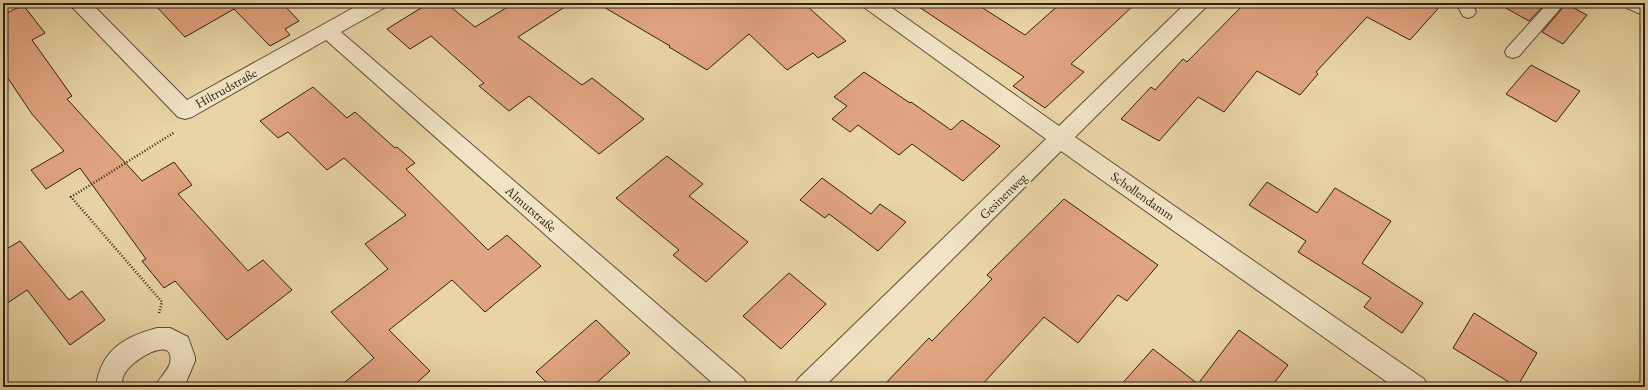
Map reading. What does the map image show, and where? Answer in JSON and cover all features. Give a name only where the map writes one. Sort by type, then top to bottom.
[{"type":"street","name":"Hiltrudstraße","points":[[80,3],[186,111],[376,3]]},
{"type":"street","name":"Schollendamm","points":[[872,3],[1061,139],[1415,387]]},
{"type":"street","name":"Gesinenweg","points":[[807,387],[1198,3]]},
{"type":"street","points":[[1634,3],[1645,9]]},
{"type":"street","name":"Almutstraße","points":[[328,31],[735,387]]},
{"type":"street","points":[[109,387],[108,381],[118,360],[140,343],[152,339],[165,339],[171,341],[176,343],[182,351],[183,362],[178,375],[168,387]]},
{"type":"lane","points":[[1513,52],[1557,3]]},
{"type":"path","points":[[152,339],[162,302],[71,197],[184,127],[186,111]]},
{"type":"building","points":[[153,3],[282,3],[299,21],[285,29],[290,35],[270,46],[234,9],[185,37]]},
{"type":"building","points":[[429,3],[446,3],[475,27],[514,3],[571,3],[518,37],[582,85],[592,78],[644,119],[599,154],[529,96],[509,111],[479,86],[484,83],[431,36],[410,49],[387,29]]},
{"type":"building","points":[[597,3],[801,3],[808,7],[846,41],[818,58],[813,53],[787,70],[749,34],[707,70],[669,47],[670,46]]},
{"type":"building","points":[[913,3],[975,3],[1025,35],[1061,3],[1136,3],[1071,64],[1084,72],[1045,108],[1013,86],[1024,77]]},
{"type":"building","points":[[1245,3],[1443,3],[1410,40],[1367,17],[1316,72],[1318,74],[1300,95],[1257,71],[1224,112],[1198,97],[1159,141],[1121,119],[1151,87],[1155,90],[1183,59],[1187,62]]},
{"type":"building","points":[[1497,3],[1546,3],[1529,21]]},
{"type":"building","points":[[1566,4],[1587,15],[1563,44],[1542,32]]},
{"type":"building","points":[[23,5],[45,33],[32,40],[72,96],[67,99],[142,181],[174,162],[192,185],[178,194],[248,271],[263,260],[292,290],[227,340],[175,281],[164,288],[142,261],[146,259],[80,168],[46,189],[31,170],[64,151],[32,114],[3,71],[3,15]]},
{"type":"building","points":[[1531,65],[1580,91],[1556,122],[1506,94]]},
{"type":"building","points":[[864,72],[951,130],[962,120],[1000,146],[963,181],[912,144],[899,155],[858,125],[850,132],[832,119],[847,106],[834,97]]},
{"type":"building","points":[[313,87],[347,118],[355,112],[395,148],[397,147],[415,163],[406,169],[488,250],[507,235],[541,266],[485,312],[452,280],[389,330],[430,371],[412,387],[339,387],[374,358],[331,312],[388,269],[365,244],[406,215],[344,158],[327,170],[288,132],[278,138],[260,121]]},
{"type":"building","points":[[667,156],[703,184],[689,196],[748,242],[706,282],[673,255],[679,250],[616,198]]},
{"type":"building","points":[[822,178],[871,214],[880,204],[906,222],[878,251],[829,214],[825,218],[800,200]]},
{"type":"building","points":[[1267,182],[1317,213],[1335,188],[1391,221],[1362,263],[1423,303],[1402,333],[1364,307],[1371,298],[1298,252],[1306,241],[1249,205]]},
{"type":"building","points":[[1064,199],[1158,265],[1127,301],[1118,295],[1078,343],[1044,317],[980,387],[882,387],[929,338],[932,341],[992,279],[987,275]]},
{"type":"building","points":[[20,241],[69,300],[82,291],[105,320],[70,345],[27,290],[3,306],[3,251]]},
{"type":"building","points":[[789,273],[826,304],[781,349],[743,316]]},
{"type":"building","points":[[1474,313],[1537,353],[1517,387],[1453,348]]},
{"type":"building","points":[[596,320],[630,353],[592,387],[551,387],[536,372]]},
{"type":"building","points":[[1239,330],[1288,365],[1271,387],[1119,387],[1153,349],[1198,384]]}]
